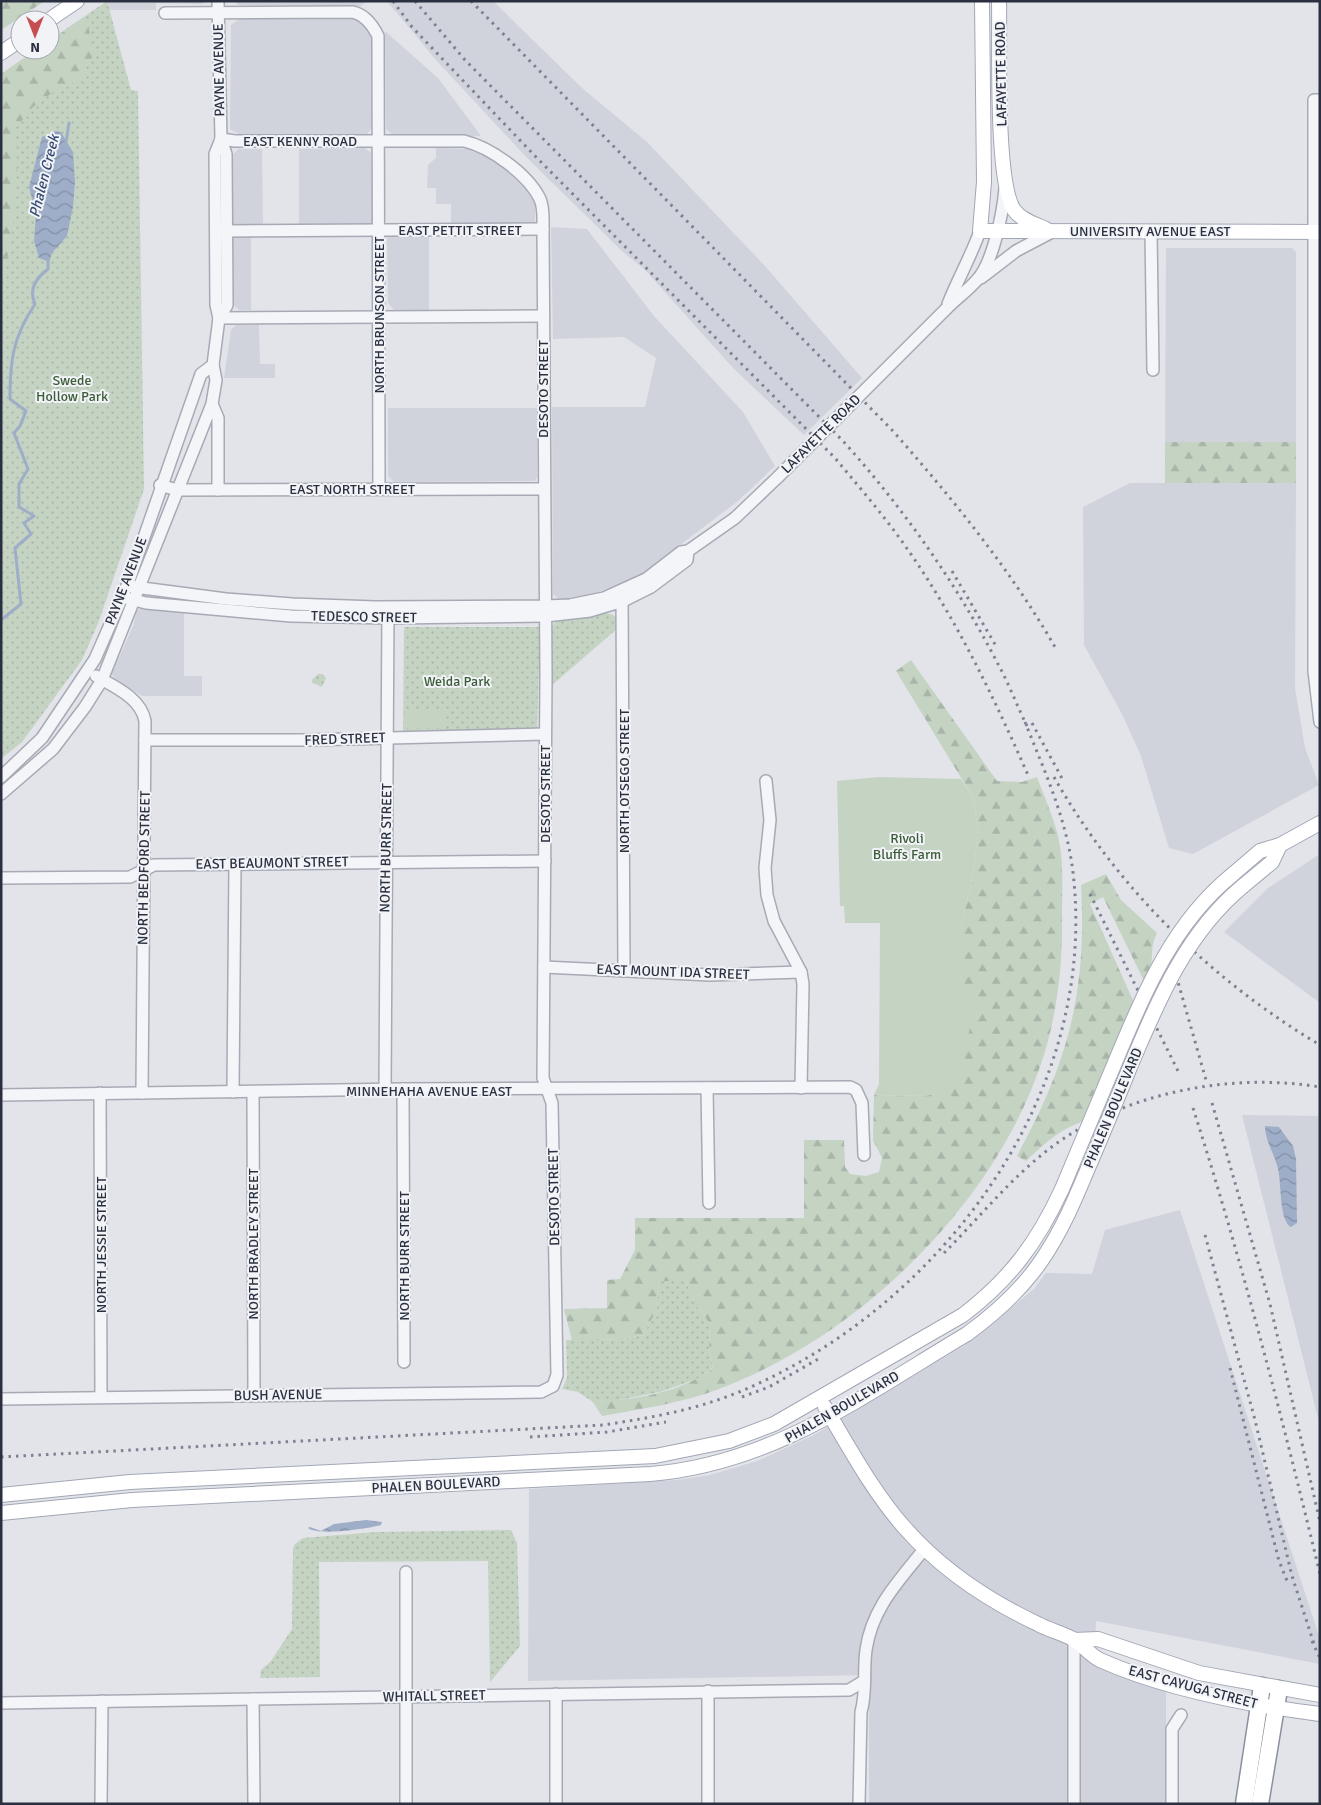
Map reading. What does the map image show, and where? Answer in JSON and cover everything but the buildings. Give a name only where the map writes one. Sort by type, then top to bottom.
[{"type":"highway","points":[[1244,1804],[1262,1686]]},
{"type":"highway","points":[[1260,1804],[1279,1689]]},
{"type":"main road","points":[[60,13],[77,1]]},
{"type":"main road","name":"LAFAYETTE ROAD","points":[[980,231],[984,182],[982,1]]},
{"type":"main road","name":"LAFAYETTE ROAD","points":[[999,1],[1000,100],[1005,182]]},
{"type":"main road","points":[[1005,182],[1013,208],[1018,214],[1052,232]]},
{"type":"main road","name":"UNIVERSITY AVENUE EAST","points":[[980,231],[1317,232]]},
{"type":"main road","name":"PHALEN BOULEVARD","points":[[1,1495],[130,1482],[670,1454],[702,1448],[751,1434],[820,1399],[962,1315],[992,1292],[1029,1250],[1047,1221],[1062,1189],[1137,1010],[1163,957],[1202,904],[1260,851],[1280,846],[1320,823]]},
{"type":"main road","name":"PHALEN BOULEVARD","points":[[1,1514],[132,1500],[678,1472],[713,1465],[758,1450],[808,1428],[967,1334],[1023,1287],[1045,1257],[1063,1226],[1152,1017],[1176,966],[1213,915],[1243,886],[1272,862],[1280,846]]},
{"type":"main road","name":"EAST CAYUGA STREET","points":[[820,1399],[883,1499],[904,1527],[947,1567],[988,1596],[1038,1624],[1074,1640],[1098,1659],[1165,1682],[1227,1698],[1318,1714]]},
{"type":"main road","name":"EAST CAYUGA STREET","points":[[1074,1640],[1098,1639],[1166,1663],[1233,1680],[1314,1694]]},
{"type":"street","name":"NORTH BRUNSON STREET","points":[[165,13],[218,6],[358,13],[370,23],[378,36],[379,489]]},
{"type":"street","name":"PAYNE AVENUE","points":[[218,6],[221,140],[226,154],[228,305],[219,318]]},
{"type":"street","points":[[1317,100],[1314,671],[1320,722]]},
{"type":"street","name":"PAYNE AVENUE","points":[[1,794],[53,749],[85,707],[102,680],[212,404],[216,380],[213,365],[219,318],[216,305],[215,154],[221,140]]},
{"type":"street","name":"EAST KENNY ROAD","points":[[221,140],[464,141],[473,143],[513,167],[524,176],[540,200]]},
{"type":"street","name":"LAFAYETTE ROAD","points":[[605,602],[622,596],[681,552],[688,551],[735,518],[977,280],[998,231],[1004,206],[1005,182]]},
{"type":"street","name":"DESOTO STREET","points":[[540,200],[543,229],[546,611],[543,1078],[552,1103],[557,1375],[553,1386]]},
{"type":"street","name":"EAST PETTIT STREET","points":[[227,231],[543,229]]},
{"type":"street","name":"LAFAYETTE ROAD","points":[[947,308],[955,286],[970,260],[980,231]]},
{"type":"street","points":[[1151,231],[1153,370]]},
{"type":"street","points":[[977,280],[1016,251],[1052,232]]},
{"type":"street","points":[[219,318],[543,316]]},
{"type":"street","name":"PAYNE AVENUE","points":[[1,777],[42,738],[88,672],[125,592],[160,485],[201,374],[213,365]]},
{"type":"street","name":"PAYNE AVENUE","points":[[212,404],[218,418],[218,490]]},
{"type":"street","name":"EAST NORTH STREET","points":[[160,485],[177,490],[544,489]]},
{"type":"street","name":"TEDESCO STREET","points":[[125,592],[139,590],[388,613]]},
{"type":"street","name":"TEDESCO STREET","points":[[125,592],[134,601],[291,616],[546,611],[573,614],[605,602]]},
{"type":"street","name":"NORTH OTSEGO STREET","points":[[622,596],[624,971]]},
{"type":"street","name":"NORTH BURR STREET","points":[[385,1090],[388,613]]},
{"type":"street","name":"NORTH BEDFORD STREET","points":[[88,672],[130,697],[143,711],[145,740],[142,1093]]},
{"type":"street","name":"FRED STREET","points":[[145,740],[256,740],[545,734]]},
{"type":"street","points":[[766,781],[770,820],[765,868],[767,895],[780,934],[801,972],[803,984],[801,1088]]},
{"type":"street","name":"EAST BEAUMONT STREET","points":[[1,878],[130,877],[154,865],[545,861]]},
{"type":"street","points":[[233,1092],[235,864]]},
{"type":"street","name":"EAST MOUNT IDA STREET","points":[[544,967],[719,976],[801,972]]},
{"type":"street","name":"MINNEHAHA AVENUE EAST","points":[[1,1095],[403,1089],[547,1090],[842,1087],[856,1090],[862,1103],[864,1155]]},
{"type":"street","points":[[707,1088],[709,1202]]},
{"type":"street","name":"NORTH BURR STREET","points":[[403,1089],[404,1362]]},
{"type":"street","name":"NORTH BRADLEY STREET","points":[[253,1092],[254,1395]]},
{"type":"street","name":"NORTH JESSIE STREET","points":[[100,1093],[101,1397]]},
{"type":"street","name":"BUSH AVENUE","points":[[1,1399],[541,1392],[553,1386]]},
{"type":"street","points":[[859,1804],[860,1712],[864,1698],[866,1648],[875,1616],[884,1598],[925,1548]]},
{"type":"street","points":[[406,1572],[406,1804]]},
{"type":"street","points":[[1074,1640],[1074,1804]]},
{"type":"street","name":"WHITALL STREET","points":[[1,1703],[849,1690],[864,1681]]},
{"type":"street","points":[[708,1691],[708,1804]]},
{"type":"street","points":[[556,1694],[556,1804]]},
{"type":"street","points":[[253,1699],[254,1804]]},
{"type":"street","points":[[101,1804],[102,1701]]},
{"type":"street","points":[[1172,1804],[1172,1729],[1181,1715]]},
{"type":"shaded area","points":[[107,1],[206,1],[202,4],[156,3],[156,10],[109,10]]},
{"type":"shaded area","points":[[234,1],[367,1],[361,6],[238,5]]},
{"type":"shaded area","points":[[387,1],[493,1],[582,88],[647,142],[765,266],[862,378],[804,435],[734,369],[645,270],[623,252],[527,158],[436,60]]},
{"type":"shaded area","points":[[239,19],[355,19],[365,26],[371,35],[372,128],[366,135],[239,134],[230,129],[231,25]]},
{"type":"shaded area","points":[[385,31],[438,78],[481,136],[393,135],[386,129]]},
{"type":"shaded area","points":[[365,148],[371,153],[373,223],[370,227],[299,227],[299,149]]},
{"type":"shaded area","points":[[436,148],[476,149],[518,176],[535,196],[535,227],[451,228],[451,204],[436,204],[436,188],[427,188],[428,165],[436,158]]},
{"type":"shaded area","points":[[238,149],[262,149],[263,228],[232,228],[232,156]]},
{"type":"shaded area","points":[[551,227],[587,229],[654,316],[743,412],[775,466],[738,501],[643,573],[591,595],[560,600],[553,594],[552,407],[645,407],[656,358],[624,337],[553,339]]},
{"type":"shaded area","points":[[237,233],[251,234],[251,310],[239,310],[232,303],[233,237]]},
{"type":"shaded area","points":[[429,233],[429,310],[394,310],[388,303],[387,235]]},
{"type":"shaded area","points":[[1166,248],[1292,248],[1296,252],[1296,442],[1165,442]]},
{"type":"shaded area","points":[[236,325],[259,325],[260,364],[275,364],[275,378],[224,378],[231,330]]},
{"type":"shaded area","points":[[388,408],[537,408],[537,477],[535,481],[394,482],[388,476]]},
{"type":"shaded area","points":[[1130,483],[1296,483],[1295,688],[1305,748],[1319,785],[1193,854],[1169,848],[1141,756],[1122,714],[1084,645],[1083,507]]},
{"type":"shaded area","points":[[141,608],[184,609],[184,676],[202,676],[202,696],[142,696],[114,678],[111,672],[113,665],[118,660],[134,624],[136,611]]},
{"type":"shaded area","points":[[1320,854],[1320,1003],[1224,932],[1268,888]]},
{"type":"shaded area","points":[[1242,1115],[1320,1116],[1320,1426]]},
{"type":"shaded area","points":[[1180,1210],[1320,1639],[1320,1664],[1096,1621],[1094,1662],[1166,1685],[1166,1804],[869,1804],[869,1675],[528,1681],[529,1489],[677,1480],[710,1475],[757,1461],[812,1436],[964,1346],[1034,1289],[1046,1273],[1092,1274],[1105,1230]]},
{"type":"green space","points":[[1,1],[45,1],[31,10],[10,10],[10,24],[1,30]]},
{"type":"green space","name":"Swede Hollow Park","points":[[107,1],[131,90],[138,91],[144,489],[99,621],[82,660],[22,742],[1,759],[1,74],[21,60],[60,60],[60,33]]},
{"type":"green space","points":[[83,20],[87,21],[94,53],[80,80],[56,90],[33,107],[15,129],[17,168],[15,208],[1,286],[1,75],[23,60],[60,60],[60,35]]},
{"type":"green space","points":[[1165,442],[1296,442],[1296,483],[1165,483]]},
{"type":"green space","points":[[605,613],[611,614],[618,620],[619,627],[551,686],[551,628],[556,621]]},
{"type":"green space","name":"Weida Park","points":[[404,627],[540,627],[537,731],[403,735]]},
{"type":"green space","points":[[911,660],[997,781],[1022,782],[1037,777],[1054,821],[1062,865],[1060,972],[1055,1009],[1041,1064],[1019,1117],[990,1167],[955,1216],[914,1260],[869,1301],[821,1336],[771,1366],[719,1389],[676,1402],[602,1416],[593,1402],[656,1394],[687,1384],[713,1368],[709,1348],[710,1324],[695,1304],[686,1281],[659,1281],[656,1311],[643,1335],[622,1339],[572,1341],[564,1309],[607,1308],[607,1280],[620,1279],[635,1250],[635,1218],[804,1218],[804,1140],[844,1140],[845,1167],[850,1174],[866,1176],[879,1172],[882,1158],[873,1140],[874,1095],[926,1096],[973,1009],[960,975],[960,927],[972,882],[978,836],[974,799],[896,671]]},
{"type":"green space","points":[[318,674],[323,674],[326,678],[322,687],[313,683],[312,680]]},
{"type":"green space","points":[[445,709],[444,728],[405,728],[405,710]]},
{"type":"green space","name":"Rivoli Bluffs Farm","points":[[879,777],[961,779],[974,799],[978,836],[972,882],[960,927],[960,975],[973,1009],[963,1068],[948,1091],[926,1096],[874,1095],[879,1084],[880,923],[845,923],[844,906],[840,906],[837,781]]},
{"type":"green space","points":[[1106,874],[1121,900],[1157,933],[1154,939],[1150,972],[1147,979],[1143,979],[1103,897],[1090,904],[1135,1005],[1085,1121],[1061,1132],[1026,1161],[1017,1156],[1035,1122],[1061,1057],[1077,993],[1081,960],[1081,885]]},
{"type":"green space","points":[[659,1281],[686,1281],[695,1304],[710,1324],[709,1348],[713,1367],[700,1378],[660,1392],[614,1401],[593,1402],[578,1392],[562,1389],[567,1378],[566,1340],[622,1339],[643,1335],[656,1311]]},
{"type":"green space","points":[[511,1530],[517,1543],[520,1646],[490,1682],[488,1561],[319,1562],[320,1677],[260,1678],[261,1670],[271,1661],[292,1629],[293,1548],[303,1538],[376,1532]]},
{"type":"water","points":[[55,131],[61,132],[73,152],[75,182],[73,207],[67,236],[52,253],[49,262],[39,258],[34,241],[36,214],[29,187],[42,137]]},
{"type":"water","points":[[1265,1126],[1279,1127],[1293,1146],[1296,1159],[1297,1223],[1291,1227],[1287,1224],[1283,1212],[1278,1169],[1267,1139]]},
{"type":"water","points":[[366,1520],[382,1522],[381,1525],[374,1527],[354,1530],[321,1531],[334,1524]]},
{"type":"waterway","name":"Phalen Creek","points":[[66,142],[69,123]]},
{"type":"waterway","name":"Phalen Creek","points":[[1,620],[21,604],[15,548],[31,534],[24,523],[34,516],[19,507],[19,484],[28,469],[14,433],[20,426],[26,411],[10,399],[12,361],[17,338],[35,304],[32,293],[34,284],[48,269],[48,260]]},
{"type":"railway","points":[[393,1],[412,27],[536,157],[835,458],[882,515],[926,577],[959,632],[1002,717],[1028,775]]},
{"type":"railway","points":[[415,1],[465,60],[843,441],[887,493],[928,548],[965,605],[1002,672],[1027,726]]},
{"type":"railway","points":[[471,1],[892,430],[979,535],[1019,590],[1055,647]]},
{"type":"railway","points":[[952,571],[996,646]]},
{"type":"railway","points":[[1,1457],[603,1425],[689,1409],[739,1392],[811,1356],[877,1309],[937,1253],[988,1189],[1029,1118],[1058,1043],[1074,964],[1074,882],[1067,840],[1056,800],[1025,722]]},
{"type":"railway","points":[[1032,723],[1064,782]]},
{"type":"railway","points":[[1054,777],[1079,818],[1107,857],[1170,928],[1241,991],[1320,1045]]},
{"type":"railway","points":[[1090,894],[1180,1075]]},
{"type":"railway","points":[[1166,940],[1206,1080]]},
{"type":"railway","points":[[944,1253],[1008,1186],[1049,1149],[1078,1130],[1109,1114],[1143,1101],[1178,1091],[1214,1085],[1250,1082],[1320,1087]]},
{"type":"railway","points":[[1212,1103],[1270,1304],[1320,1522]]},
{"type":"railway","points":[[1193,1108],[1261,1340],[1320,1574]]},
{"type":"railway","points":[[1205,1235],[1255,1420],[1292,1576],[1315,1647]]},
{"type":"railway","points":[[742,1397],[769,1387],[820,1358]]},
{"type":"railway","points":[[1230,1368],[1279,1561],[1288,1583]]},
{"type":"railway","points":[[530,1437],[607,1432],[666,1422]]},
{"type":"railway","points":[[1312,1641],[1320,1658]]}]
